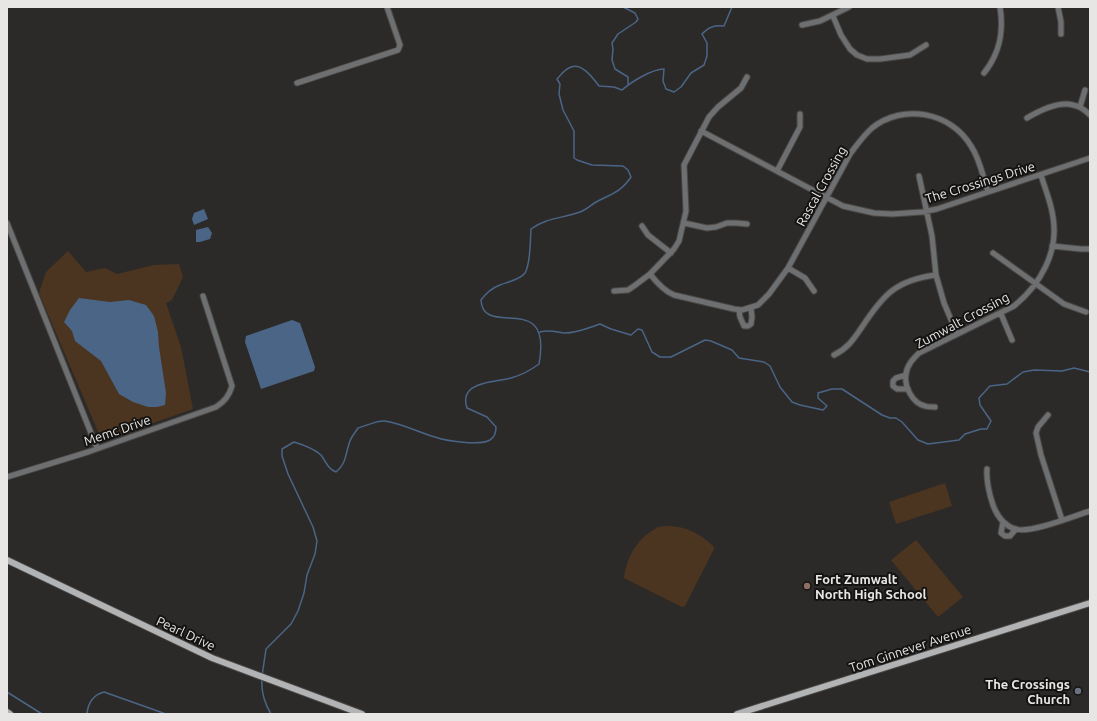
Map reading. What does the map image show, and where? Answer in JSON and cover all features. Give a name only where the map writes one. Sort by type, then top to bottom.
[{"type":"main road","name":"Pearl Drive","points":[[7,560],[185,645],[250,673],[344,706],[362,714]]},
{"type":"main road","name":"Tom Ginnever Avenue","points":[[737,714],[1090,603]]},
{"type":"street","points":[[296,83],[398,50],[400,45],[387,7]]},
{"type":"street","points":[[802,25],[833,16],[849,7]]},
{"type":"street","points":[[984,73],[994,60],[1000,41],[1002,26],[1000,7]]},
{"type":"street","points":[[1058,7],[1061,22],[1061,34]]},
{"type":"street","points":[[833,16],[841,35],[850,49],[857,55],[867,59],[880,59],[910,54],[926,45]]},
{"type":"street","points":[[614,291],[628,290],[650,274],[671,253],[679,241],[686,211],[684,165],[701,131],[714,112],[741,88],[748,77]]},
{"type":"street","points":[[1080,107],[1085,90]]},
{"type":"street","points":[[1027,118],[1036,113],[1060,105],[1072,104],[1080,107],[1090,115]]},
{"type":"street","name":"Rascal Crossing","points":[[650,274],[660,286],[674,296],[739,310],[758,305],[764,300],[788,268],[841,169],[863,137],[881,122],[893,116],[910,113],[926,115],[951,125],[963,135],[971,146],[977,157],[988,192]]},
{"type":"street","points":[[777,171],[800,127],[800,114]]},
{"type":"street","name":"The Crossings Drive","points":[[701,131],[826,198],[843,206],[874,213],[905,214],[926,211],[1090,158]]},
{"type":"street","name":"Zumwalt Crossing","points":[[935,407],[925,406],[918,403],[910,395],[908,390],[897,389],[893,386],[893,381],[896,378],[906,375],[910,363],[919,353],[956,334],[1001,314],[1025,297],[1036,285],[1046,267],[1054,232],[1053,215],[1041,175]]},
{"type":"street","points":[[919,176],[932,236],[936,275],[944,303],[956,334]]},
{"type":"street","points":[[684,223],[707,228],[736,222],[747,224]]},
{"type":"street","points":[[7,223],[97,448]]},
{"type":"street","points":[[642,226],[648,235],[671,253]]},
{"type":"street","points":[[1052,246],[1090,249]]},
{"type":"street","points":[[993,253],[1064,304],[1086,312]]},
{"type":"street","points":[[788,268],[805,278],[814,291]]},
{"type":"street","points":[[834,355],[849,346],[876,304],[890,291],[912,281],[936,275]]},
{"type":"street","name":"Memc Drive","points":[[7,477],[216,407],[224,402],[229,395],[232,386],[203,296]]},
{"type":"street","points":[[739,310],[742,323],[744,326],[748,326],[751,324],[751,308]]},
{"type":"street","points":[[1001,314],[1012,340]]},
{"type":"street","points":[[906,375],[908,390]]},
{"type":"street","points":[[1048,415],[1038,427],[1036,433],[1040,455],[1062,520]]},
{"type":"street","points":[[987,469],[986,479],[997,515],[1003,522],[1016,529],[1023,530],[1038,527],[1090,511]]},
{"type":"street","points":[[1003,522],[1001,533],[1005,536],[1010,536],[1016,529]]},
{"type":"shaded area","points":[[68,251],[86,272],[105,268],[117,274],[154,265],[179,264],[183,277],[172,300],[166,303],[181,347],[193,409],[102,441],[39,293],[46,272]]},
{"type":"shaded area","points":[[945,483],[952,506],[896,524],[889,502]]},
{"type":"shaded area","points":[[674,526],[689,530],[702,537],[714,547],[685,606],[682,607],[624,578],[628,562],[639,542],[658,527]]},
{"type":"shaded area","points":[[916,540],[963,597],[938,617],[891,560]]},
{"type":"water","points":[[204,209],[208,219],[194,225],[192,219],[194,213]]},
{"type":"water","points":[[208,227],[212,233],[210,239],[196,242],[196,230]]},
{"type":"water","points":[[79,298],[110,302],[129,300],[146,305],[154,316],[158,332],[166,393],[165,405],[148,407],[133,402],[119,394],[101,361],[75,341],[72,331],[64,322],[70,310]]},
{"type":"water","points":[[292,320],[300,323],[315,367],[314,371],[261,389],[245,342],[246,336]]},
{"type":"waterway","points":[[623,7],[635,13],[638,19],[618,34],[612,43],[612,60],[615,69],[628,77],[628,84]]},
{"type":"waterway","points":[[262,676],[266,649],[291,624],[298,611],[304,593],[307,575],[315,554],[317,541],[313,527],[288,474],[282,456],[282,449],[294,442],[308,447],[321,455],[329,467],[336,472],[343,463],[350,440],[358,428],[379,421],[392,422],[447,440],[479,443],[492,439],[495,434],[496,427],[487,417],[467,408],[466,396],[470,390],[478,385],[515,377],[539,364],[541,341],[536,328],[527,321],[516,318],[493,316],[485,311],[481,300],[494,288],[517,279],[525,273],[529,258],[531,229],[536,225],[584,210],[611,195],[623,186],[631,177],[628,170],[623,166],[592,165],[574,158],[574,131],[563,110],[559,94],[560,84],[557,79],[564,71],[573,66],[586,71],[599,86],[614,87],[622,90],[642,76],[664,69],[663,81],[666,89],[674,92],[681,87],[691,73],[704,65],[707,56],[707,43],[702,34],[712,27],[724,26],[732,7]]},
{"type":"waterway","points":[[540,332],[549,331],[569,333],[600,324],[631,335],[638,329],[642,330],[652,352],[660,357],[671,357],[705,340],[711,341],[732,350],[739,358],[764,362],[770,366],[780,387],[792,402],[823,410],[827,406],[818,398],[818,393],[832,389],[842,389],[882,415],[890,418],[896,418],[902,422],[918,440],[928,444],[959,440],[965,434],[981,429],[987,429],[991,421],[980,405],[979,398],[990,386],[1007,384],[1023,372],[1034,370],[1062,371],[1074,368],[1090,372]]},
{"type":"waterway","points":[[262,679],[264,697],[271,714]]},
{"type":"waterway","points":[[7,692],[42,714]]},
{"type":"waterway","points":[[87,714],[94,697],[104,692],[166,714]]},
{"type":"place","name":"Fort Zumwalt North High School","points":[[807,586]]},
{"type":"place","name":"The Crossings Church","points":[[1078,691]]}]
